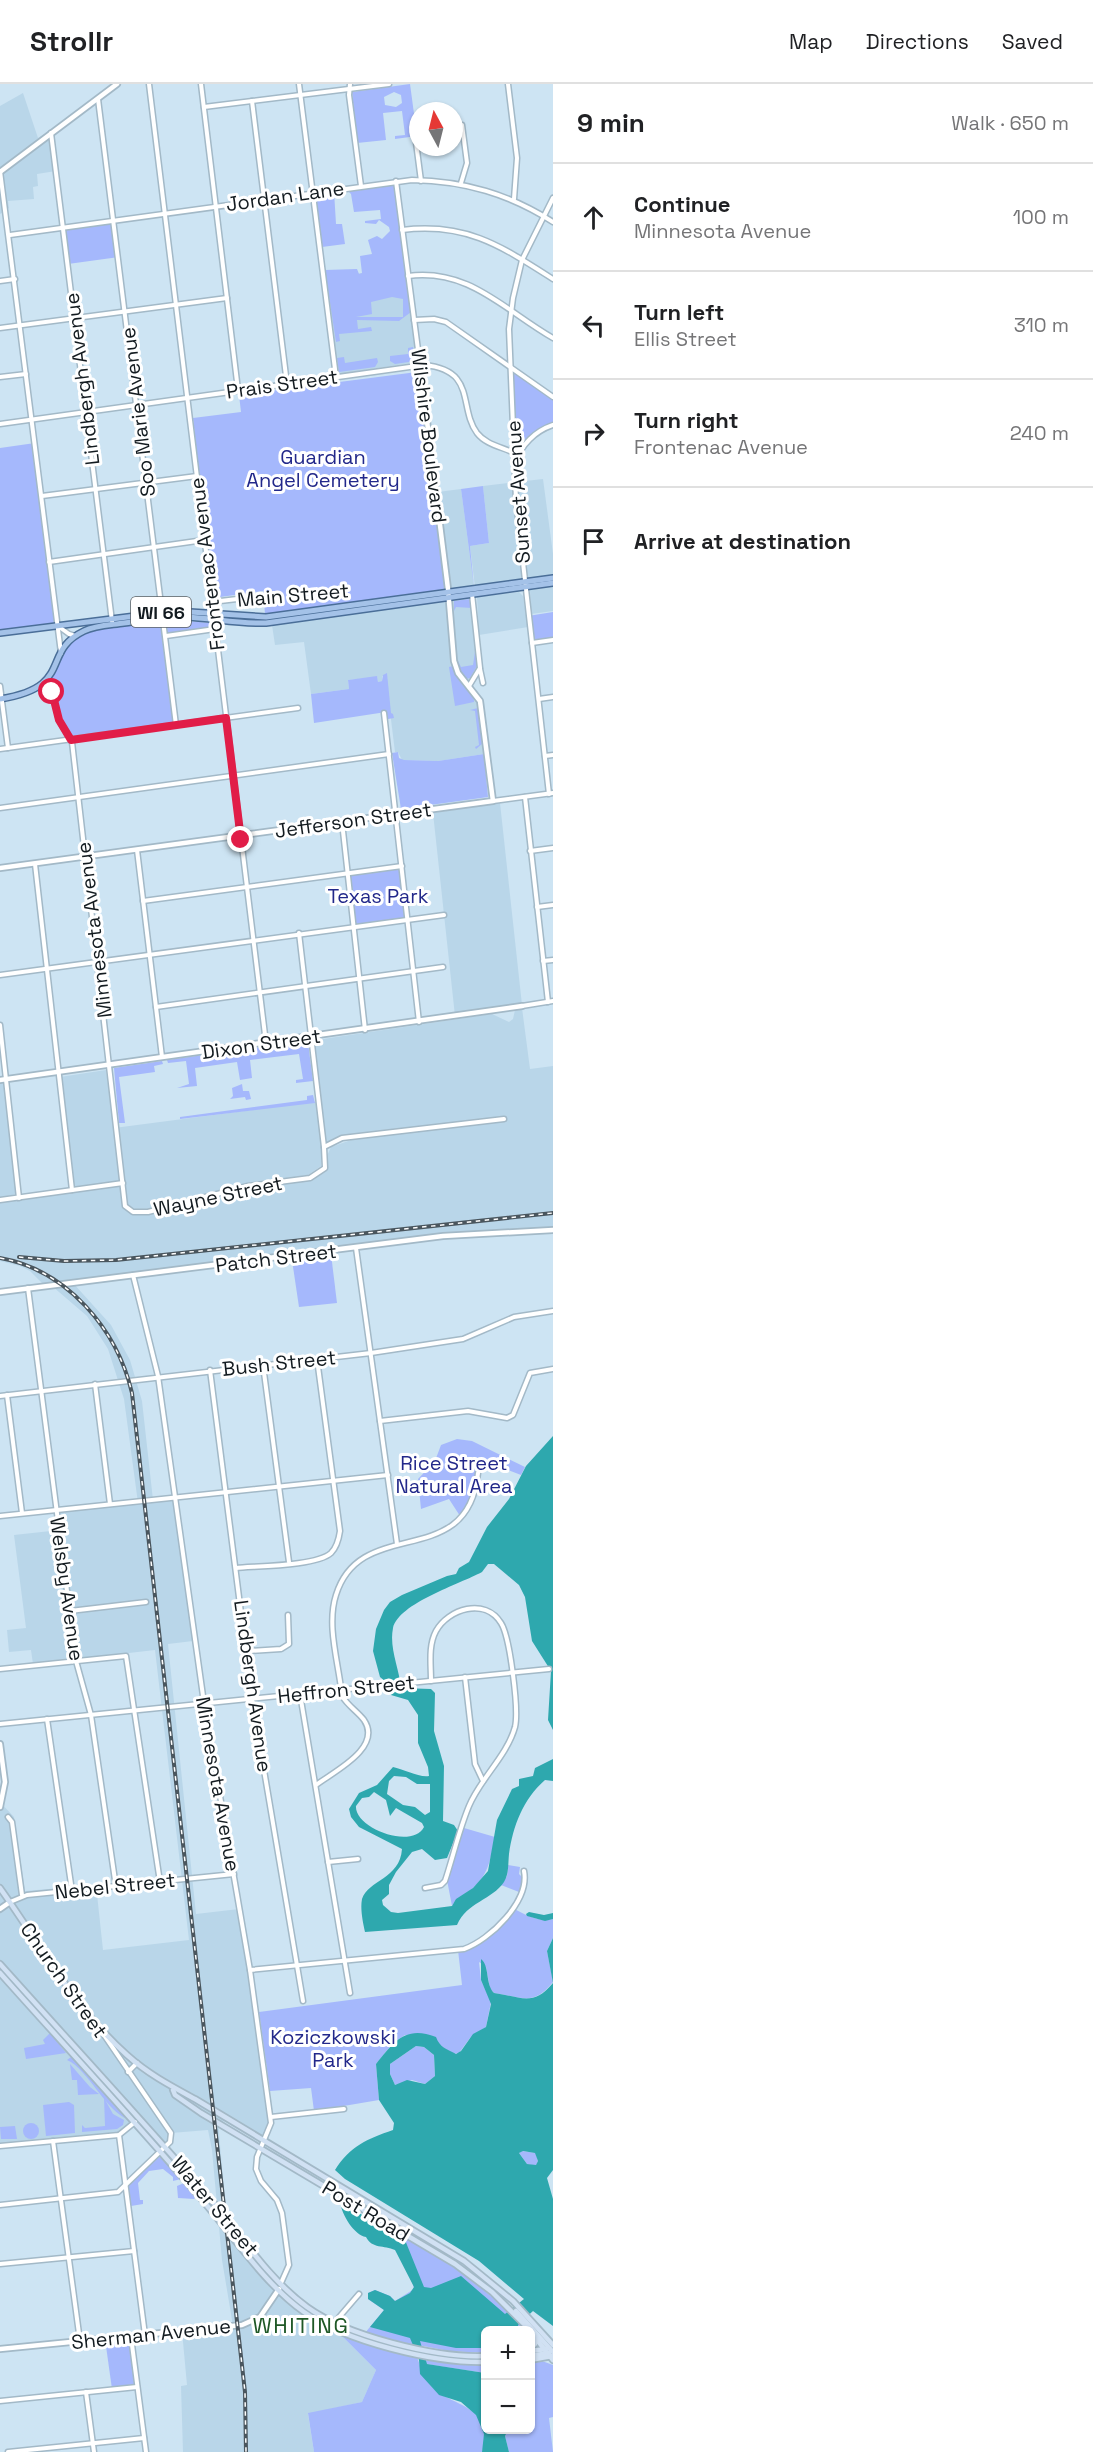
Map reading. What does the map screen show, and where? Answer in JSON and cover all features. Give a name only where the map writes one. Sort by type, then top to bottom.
[{"type":"main road","name":"Main Street","points":[[215,617],[266,616],[472,594],[553,578]]},
{"type":"main road","name":"Main Street","points":[[215,617],[267,623],[525,584],[553,584]]},
{"type":"main road","name":"WI 66","points":[[0,633],[163,615],[215,617]]},
{"type":"main road","name":"WI 66","points":[[45,684],[56,668],[66,644],[75,636],[113,621]]},
{"type":"main road","points":[[1,698],[24,694],[45,684]]},
{"type":"main road","name":"Church Street","points":[[0,1888],[101,2030]]},
{"type":"main road","name":"Water Street","points":[[0,1964],[165,2147],[282,2283],[308,2307],[334,2323],[361,2333],[452,2355],[481,2356]]},
{"type":"main road","name":"Water Street","points":[[0,1973],[161,2151],[278,2290],[304,2312],[330,2328],[360,2339],[426,2355],[463,2362],[481,2362]]},
{"type":"main road","points":[[101,2030],[136,2063],[173,2090]]},
{"type":"main road","name":"Post Road","points":[[173,2090],[191,2106],[455,2264],[513,2307],[527,2321]]},
{"type":"main road","name":"Post Road","points":[[173,2090],[233,2122],[464,2261],[513,2307],[529,2326]]},
{"type":"main road","points":[[527,2321],[551,2352]]},
{"type":"main road","name":"Post Road","points":[[535,2336],[551,2352]]},
{"type":"main road","points":[[535,2354],[551,2352]]},
{"type":"main road","points":[[535,2354],[551,2352]]},
{"type":"street","points":[[61,654],[10,235],[0,172],[117,84]]},
{"type":"street","name":"Frontenac Avenue","points":[[149,84],[266,1043]]},
{"type":"street","points":[[201,84],[238,390]]},
{"type":"street","points":[[299,84],[336,377]]},
{"type":"street","points":[[204,107],[350,86],[388,84]]},
{"type":"street","points":[[508,84],[517,158],[514,199]]},
{"type":"street","points":[[350,86],[361,186]]},
{"type":"street","name":"Soo Marie Avenue","points":[[98,99],[176,725]]},
{"type":"street","points":[[252,101],[287,384]]},
{"type":"street","name":"Lindbergh Avenue","points":[[51,133],[113,621]]},
{"type":"street","points":[[461,183],[467,163],[463,133]]},
{"type":"street","points":[[418,156],[421,180]]},
{"type":"street","name":"Jordan Lane","points":[[10,235],[396,181],[421,180],[461,183],[514,199],[553,222]]},
{"type":"street","name":"Wilshire Boulevard","points":[[396,181],[449,595],[455,666],[480,701],[493,801]]},
{"type":"street","name":"Sunset Avenue","points":[[551,793],[525,584],[514,468],[510,366],[511,311],[522,260],[542,215],[553,198]]},
{"type":"street","points":[[402,230],[430,227],[463,231],[484,238],[553,279]]},
{"type":"street","points":[[408,276],[440,275],[457,279],[553,338]]},
{"type":"street","points":[[0,281],[15,279]]},
{"type":"street","points":[[0,328],[227,298]]},
{"type":"street","points":[[414,320],[443,321],[553,397]]},
{"type":"street","name":"Prais Street","points":[[0,424],[420,365],[436,366],[453,376],[466,395],[470,418],[477,433],[489,443],[518,455]]},
{"type":"street","points":[[0,377],[26,374]]},
{"type":"street","points":[[514,468],[518,455],[532,437],[553,425]]},
{"type":"street","points":[[42,496],[197,476]]},
{"type":"street","points":[[49,562],[204,540]]},
{"type":"street","points":[[472,594],[483,683]]},
{"type":"street","name":"Main Street","points":[[212,603],[262,596]]},
{"type":"street","points":[[57,625],[75,636]]},
{"type":"street","points":[[166,636],[215,629]]},
{"type":"street","points":[[532,643],[553,640]]},
{"type":"street","points":[[469,686],[480,668]]},
{"type":"street","name":"Minnesota Avenue","points":[[45,684],[52,692],[59,720],[71,740],[123,1183]]},
{"type":"street","points":[[0,686],[8,748]]},
{"type":"street","points":[[539,699],[553,697]]},
{"type":"street","points":[[0,749],[298,708]]},
{"type":"street","points":[[384,712],[419,1023]]},
{"type":"street","points":[[0,808],[389,754]]},
{"type":"street","points":[[545,756],[553,754]]},
{"type":"street","points":[[493,801],[551,793]]},
{"type":"street","points":[[522,1006],[550,1002],[543,961],[525,797]]},
{"type":"street","name":"Jefferson Street","points":[[0,868],[493,801]]},
{"type":"street","points":[[342,822],[365,1030]]},
{"type":"street","points":[[530,851],[553,848]]},
{"type":"street","points":[[137,850],[162,1059]]},
{"type":"street","points":[[34,864],[72,1190]]},
{"type":"street","points":[[143,901],[402,866]]},
{"type":"street","points":[[537,907],[553,905]]},
{"type":"street","points":[[0,975],[444,915]]},
{"type":"street","points":[[298,933],[324,1147],[342,1138],[504,1119]]},
{"type":"street","points":[[543,961],[553,960]]},
{"type":"street","points":[[156,1007],[443,967]]},
{"type":"street","name":"Dixon Street","points":[[0,1080],[419,1023],[522,1006]]},
{"type":"street","points":[[0,1025],[18,1198]]},
{"type":"street","name":"Wayne Street","points":[[123,1183],[125,1206],[133,1212],[148,1212],[248,1186],[310,1178],[325,1168],[324,1147]]},
{"type":"street","points":[[0,1200],[123,1183]]},
{"type":"street","name":"Patch Street","points":[[0,1292],[458,1234],[553,1230]]},
{"type":"street","points":[[356,1248],[397,1544]]},
{"type":"street","name":"Minnesota Avenue","points":[[133,1275],[158,1376],[204,1703],[250,1970],[271,2117],[270,2128],[256,2160],[258,2176],[277,2200],[283,2220],[289,2265],[282,2283]]},
{"type":"street","name":"Welsby Avenue","points":[[28,1288],[76,1661],[91,1714],[116,1887]]},
{"type":"street","name":"Bush Street","points":[[0,1396],[371,1353],[463,1339],[514,1317],[553,1311]]},
{"type":"street","points":[[236,1568],[318,1559],[331,1554],[338,1543],[340,1531],[316,1359]]},
{"type":"street","points":[[263,1365],[281,1487],[289,1562]]},
{"type":"street","points":[[380,1421],[468,1411],[507,1418],[513,1415],[518,1406],[530,1374],[553,1369]]},
{"type":"street","name":"Lindbergh Avenue","points":[[210,1370],[248,1652],[252,1698],[303,2001]]},
{"type":"street","points":[[95,1384],[110,1504]]},
{"type":"street","points":[[7,1395],[22,1513]]},
{"type":"street","points":[[316,1785],[357,1755],[366,1744],[368,1732],[363,1720],[348,1707],[341,1690],[332,1618],[336,1596],[345,1575],[358,1558],[397,1544],[433,1537],[454,1522],[473,1495],[478,1473]]},
{"type":"street","points":[[0,1516],[388,1476]]},
{"type":"street","points":[[69,1611],[146,1602]]},
{"type":"street","points":[[425,1888],[441,1885],[445,1881],[469,1806],[507,1744],[515,1726],[513,1672],[501,1622],[484,1610],[469,1608],[448,1616],[436,1631],[430,1647],[431,1681]]},
{"type":"street","points":[[248,1652],[280,1649],[289,1644],[288,1615]]},
{"type":"street","points":[[0,1669],[126,1656],[160,1882]]},
{"type":"street","name":"Heffron Street","points":[[0,1724],[549,1669]]},
{"type":"street","points":[[465,1677],[476,1764],[483,1781]]},
{"type":"street","points":[[300,1694],[350,1993]]},
{"type":"street","points":[[47,1719],[72,1891]]},
{"type":"street","points":[[0,1744],[5,1782],[0,1806]]},
{"type":"street","points":[[9,1817],[22,1895]]},
{"type":"street","points":[[328,1862],[358,1859]]},
{"type":"street","points":[[250,1970],[464,1949],[479,1944],[516,1903],[525,1885],[524,1871]]},
{"type":"street","name":"Nebel Street","points":[[0,1909],[22,1895],[234,1874]]},
{"type":"street","name":"Church Street","points":[[101,2030],[171,2133],[171,2140],[165,2147]]},
{"type":"street","points":[[128,2072],[136,2063]]},
{"type":"street","points":[[271,2117],[344,2109]]},
{"type":"street","points":[[0,2146],[120,2135],[139,2118]]},
{"type":"street","points":[[120,2135],[145,2335]]},
{"type":"street","points":[[54,2141],[80,2341]]},
{"type":"street","points":[[0,2205],[110,2193],[125,2186],[165,2147]]},
{"type":"street","points":[[0,2264],[134,2251]]},
{"type":"street","name":"Sherman Avenue","points":[[0,2349],[247,2324],[264,2312],[282,2283]]},
{"type":"street","points":[[330,2328],[359,2294]]},
{"type":"street","points":[[131,2337],[146,2452]]},
{"type":"street","points":[[0,2401],[137,2387]]},
{"type":"street","points":[[86,2392],[94,2452]]},
{"type":"street","points":[[8,2452],[144,2438]]},
{"type":"shaded area","points":[[23,93],[38,138],[51,130],[56,171],[37,174],[38,186],[33,187],[34,199],[8,201],[9,208],[0,214],[0,106]]},
{"type":"shaded area","points":[[405,267],[417,362],[338,374],[326,278]]},
{"type":"shaded area","points":[[543,479],[553,554],[553,576],[475,587],[470,546],[489,543],[483,486]]},
{"type":"shaded area","points":[[461,489],[474,587],[454,590],[450,585],[438,492]]},
{"type":"shaded area","points":[[553,586],[553,611],[531,614],[530,590]]},
{"type":"shaded area","points":[[519,592],[523,596],[528,627],[479,635],[477,597]]},
{"type":"shaded area","points":[[471,597],[480,668],[467,687],[478,703],[484,754],[438,761],[402,760],[398,752],[395,752],[386,679],[388,678],[382,676],[382,681],[378,682],[377,677],[348,680],[349,689],[311,694],[304,642],[275,645],[272,625]]},
{"type":"shaded area","points":[[500,803],[522,1005],[455,1016],[433,813]]},
{"type":"shaded area","points":[[522,1008],[530,1069],[553,1066],[553,1230],[482,1233],[73,1283],[111,1325],[130,1360],[142,1401],[153,1500],[148,1502],[173,1501],[180,1541],[193,1641],[168,1644],[196,1914],[239,1909],[271,2123],[264,2142],[233,2122],[218,2121],[227,2228],[278,2290],[292,2303],[336,2330],[376,2370],[362,2402],[308,2414],[314,2452],[183,2452],[181,2386],[187,2385],[182,2331],[233,2326],[222,2260],[212,2150],[208,2130],[171,2133],[165,2147],[0,1964],[0,1802],[14,1817],[25,1891],[96,1885],[103,1950],[189,1940],[155,1650],[33,1664],[31,1650],[9,1652],[7,1630],[26,1628],[14,1535],[60,1530],[58,1514],[61,1511],[138,1503],[124,1399],[108,1349],[87,1316],[52,1286],[45,1286],[30,1271],[20,1266],[0,1261],[0,1200],[123,1183],[125,1206],[129,1210],[148,1212],[247,1186],[310,1178],[327,1167],[327,1156],[331,1147],[351,1140],[351,1137],[452,1127],[504,1118],[342,1136],[321,1145],[321,1166],[308,1175],[246,1184],[150,1209],[136,1210],[128,1205],[124,1180],[73,1187],[60,1077],[106,1070],[114,1128],[320,1101],[314,1043],[316,1040],[492,1014],[509,1022],[513,1019],[515,1010]]},
{"type":"shaded area","points":[[0,1082],[4,1084],[16,1194],[0,1198]]},
{"type":"shaded area","points":[[553,1436],[553,1730],[548,1720],[551,1671],[532,1641],[525,1597],[519,1585],[494,1564],[488,1564],[482,1572],[431,1595],[406,1610],[393,1628],[392,1636],[401,1688],[431,1689],[435,1693],[434,1731],[444,1766],[443,1821],[454,1825],[458,1831],[447,1858],[435,1860],[422,1849],[412,1852],[396,1872],[389,1885],[389,1894],[382,1900],[383,1905],[391,1912],[398,1913],[452,1906],[456,1899],[473,1888],[488,1871],[497,1820],[512,1789],[519,1786],[519,1779],[533,1776],[535,1768],[553,1759],[553,1781],[545,1780],[537,1787],[520,1814],[513,1833],[508,1872],[504,1882],[493,1893],[467,1911],[457,1925],[365,1932],[362,1899],[370,1887],[396,1867],[402,1849],[359,1827],[351,1817],[349,1809],[359,1793],[377,1785],[393,1767],[416,1775],[429,1776],[428,1767],[418,1743],[418,1715],[408,1700],[391,1695],[386,1682],[380,1677],[373,1651],[376,1629],[390,1602],[456,1574],[459,1568],[469,1562],[487,1527],[509,1499],[526,1466]],"holes":[[[394,1776],[406,1777],[417,1784],[430,1784],[430,1812],[425,1815],[415,1807],[403,1805],[387,1794],[389,1781]],[[374,1792],[386,1800],[390,1816],[396,1808],[422,1823],[424,1827],[418,1834],[408,1837],[385,1833],[364,1822],[356,1806],[362,1798],[369,1797]]]},
{"type":"shaded area","points":[[529,1912],[544,1915],[553,1913],[553,1919],[545,1921],[527,1916]]},
{"type":"shaded area","points":[[553,1938],[553,1983],[547,1951]]},
{"type":"shaded area","points":[[481,1959],[486,1966],[489,1985],[494,1993],[526,1999],[539,1995],[553,1983],[553,2170],[547,2178],[553,2199],[553,2326],[533,2311],[518,2326],[481,2326],[481,2348],[456,2348],[420,2341],[427,2364],[481,2372],[481,2427],[476,2415],[461,2402],[439,2395],[420,2374],[419,2360],[410,2338],[370,2327],[384,2310],[368,2299],[368,2293],[375,2290],[390,2296],[395,2301],[410,2293],[414,2287],[395,2250],[375,2245],[357,2233],[346,2218],[340,2202],[405,2240],[424,2287],[431,2288],[461,2276],[505,2314],[524,2299],[479,2261],[345,2179],[335,2170],[360,2144],[393,2130],[394,2123],[379,2100],[376,2064],[395,2043],[408,2034],[425,2034],[436,2037],[442,2046],[456,2054],[461,2051],[473,2034],[486,2027],[491,2004],[481,1980]],"holes":[[[416,2046],[424,2047],[434,2055],[435,2076],[425,2084],[407,2080],[395,2085],[390,2074],[390,2064]],[[523,2151],[535,2153],[538,2161],[536,2165],[527,2164],[519,2153]]]},
{"type":"shaded area","points":[[0,1973],[135,2122],[119,2135],[0,2146]]},
{"type":"shaded area","points":[[484,2434],[506,2434],[509,2452],[482,2452]]},
{"type":"green space","points":[[410,84],[412,102],[409,102],[409,137],[395,139],[395,136],[405,135],[402,111],[383,113],[386,140],[357,143],[352,92]],"holes":[[[394,92],[401,95],[402,103],[396,107],[385,105],[384,97]]]},
{"type":"green space","points":[[391,183],[395,187],[411,312],[399,321],[357,320],[358,329],[371,327],[372,331],[339,334],[340,341],[336,342],[325,270],[357,269],[359,274],[362,273],[360,256],[372,254],[368,240],[377,236],[382,239],[390,231],[389,227],[379,220],[376,224],[365,223],[365,221],[381,219],[380,210],[354,212],[351,194],[348,191]],"holes":[[[392,297],[403,299],[403,317],[356,317],[372,314],[371,302]]]},
{"type":"green space","points":[[334,191],[336,224],[342,224],[345,244],[322,247],[316,196]]},
{"type":"green space","points":[[114,220],[119,257],[68,264],[65,228]]},
{"type":"green space","points":[[413,347],[415,361],[395,364],[390,361],[390,356],[408,354],[408,348]]},
{"type":"green space","points":[[344,357],[345,363],[377,358],[378,362],[375,367],[339,372],[337,358]]},
{"type":"green space","points":[[510,366],[553,397],[553,425],[539,432],[529,442],[514,468]]},
{"type":"green space","name":"Guardian Angel Cemetery","points":[[417,372],[446,589],[265,614],[263,591],[213,598],[193,418],[241,412],[239,395]]},
{"type":"green space","points":[[35,443],[57,625],[0,633],[0,448]]},
{"type":"green space","points":[[483,486],[489,543],[470,546],[474,587],[461,489]]},
{"type":"green space","points":[[470,599],[472,608],[456,607],[454,611],[454,601]]},
{"type":"green space","points":[[553,612],[553,640],[532,643],[528,616]]},
{"type":"green space","points":[[171,620],[212,623],[212,627],[169,633],[166,638],[176,725],[70,739],[60,720],[49,681],[67,646],[87,631]]},
{"type":"green space","points":[[476,645],[477,666],[470,678],[466,679],[457,659],[461,667],[473,665]]},
{"type":"green space","points":[[453,666],[472,693],[474,702],[455,706],[449,667]]},
{"type":"green space","points":[[387,673],[391,713],[394,718],[388,719],[386,712],[314,723],[311,694],[349,689],[348,680],[377,676],[378,682],[382,681],[383,675]]},
{"type":"green space","points":[[478,708],[482,744],[476,749],[475,747],[479,745],[475,711],[470,710]]},
{"type":"green space","points":[[398,752],[399,758],[404,760],[438,761],[484,754],[488,797],[401,809],[392,753]]},
{"type":"green space","name":"Texas Park","points":[[402,866],[408,919],[354,926],[348,872]]},
{"type":"green space","points":[[306,1041],[313,1081],[296,1083],[296,1080],[303,1079],[299,1054],[250,1060],[252,1078],[240,1080],[237,1062],[195,1068],[197,1086],[177,1088],[189,1084],[186,1061],[168,1063],[167,1060]]},
{"type":"green space","points":[[162,1061],[163,1064],[154,1066],[155,1072],[119,1077],[125,1123],[119,1123],[114,1068]]},
{"type":"green space","points":[[242,1084],[243,1091],[249,1091],[251,1099],[246,1100],[245,1097],[230,1099],[233,1096],[232,1088]]},
{"type":"green space","points":[[313,1095],[315,1103],[180,1119],[180,1117],[307,1100],[307,1096]]},
{"type":"green space","points":[[331,1254],[337,1303],[299,1307],[292,1260]]},
{"type":"green space","name":"Rice Street Natural Area","points":[[457,1439],[472,1441],[525,1467],[521,1475],[498,1466],[481,1466],[468,1505],[460,1516],[449,1499],[421,1509],[418,1479],[435,1461],[441,1445]]},
{"type":"green space","points":[[464,1828],[495,1837],[483,1877],[452,1906],[447,1880]]},
{"type":"green space","points":[[508,1865],[520,1867],[519,1874],[523,1878],[519,1892],[501,1885],[507,1876]]},
{"type":"green space","name":"Koziczkowski Park","points":[[513,1908],[537,1919],[553,1919],[553,1938],[547,1951],[553,1982],[546,1990],[533,1998],[494,1993],[490,1989],[486,1967],[479,1962],[481,1980],[491,2002],[486,2027],[470,2038],[459,2053],[454,2054],[439,2045],[405,2035],[393,2043],[376,2064],[379,2100],[314,2111],[311,2088],[270,2091],[259,2012],[462,1985],[458,1950],[479,1944]]},
{"type":"green space","points":[[50,2033],[66,2053],[26,2059],[24,2048],[45,2044],[43,2040]]},
{"type":"green space","points":[[416,2046],[424,2047],[434,2055],[435,2076],[425,2084],[412,2080],[395,2085],[390,2074],[390,2064]]},
{"type":"green space","points":[[71,2057],[128,2119],[113,2109],[82,2072],[67,2060]]},
{"type":"green space","points":[[70,2064],[99,2094],[78,2095],[77,2080],[72,2080]]},
{"type":"green space","points":[[104,2098],[113,2114],[124,2120],[123,2125],[117,2129],[82,2132],[82,2125],[85,2128],[105,2126]]},
{"type":"green space","points":[[69,2102],[74,2105],[75,2133],[46,2136],[43,2105]]},
{"type":"green space","points":[[31,2123],[37,2125],[39,2131],[37,2137],[31,2139],[25,2137],[23,2131],[25,2125]]},
{"type":"green space","points":[[15,2126],[17,2139],[1,2139],[0,2127]]},
{"type":"green space","points":[[522,2151],[536,2153],[538,2161],[536,2166],[527,2164],[519,2153]]},
{"type":"green space","points":[[160,2156],[181,2179],[173,2181],[173,2177],[163,2169],[149,2171],[138,2183],[140,2200],[143,2200],[143,2204],[131,2206],[128,2185]]},
{"type":"green space","points":[[184,2183],[196,2197],[194,2199],[178,2198],[177,2186]]},
{"type":"green space","points":[[405,2236],[469,2279],[522,2326],[481,2326],[481,2353],[449,2351],[413,2344],[421,2369],[436,2391],[467,2408],[481,2421],[481,2434],[485,2436],[482,2452],[314,2452],[308,2413],[362,2402],[376,2370],[336,2330],[360,2339],[384,2310],[368,2299],[368,2293],[375,2290],[390,2296],[395,2301],[414,2289],[403,2240]]},
{"type":"green space","points":[[131,2337],[137,2387],[112,2389],[105,2339]]},
{"type":"green space","points":[[424,2355],[481,2362],[481,2372],[426,2364]]},
{"type":"green space","points":[[535,2361],[553,2365],[553,2417],[549,2418],[553,2452],[509,2452],[506,2434],[535,2434]]},
{"type":"railway","points":[[19,1257],[64,1261],[116,1260],[553,1213]]},
{"type":"railway","points":[[0,1258],[47,1275],[86,1306],[114,1347],[125,1369],[132,1393],[245,2392],[246,2452]]},
{"type":"district","name":"WHITING","points":[[301,2325]]},
{"type":"route","points":[[52,692],[59,720],[71,740],[226,718],[241,840]]}]
